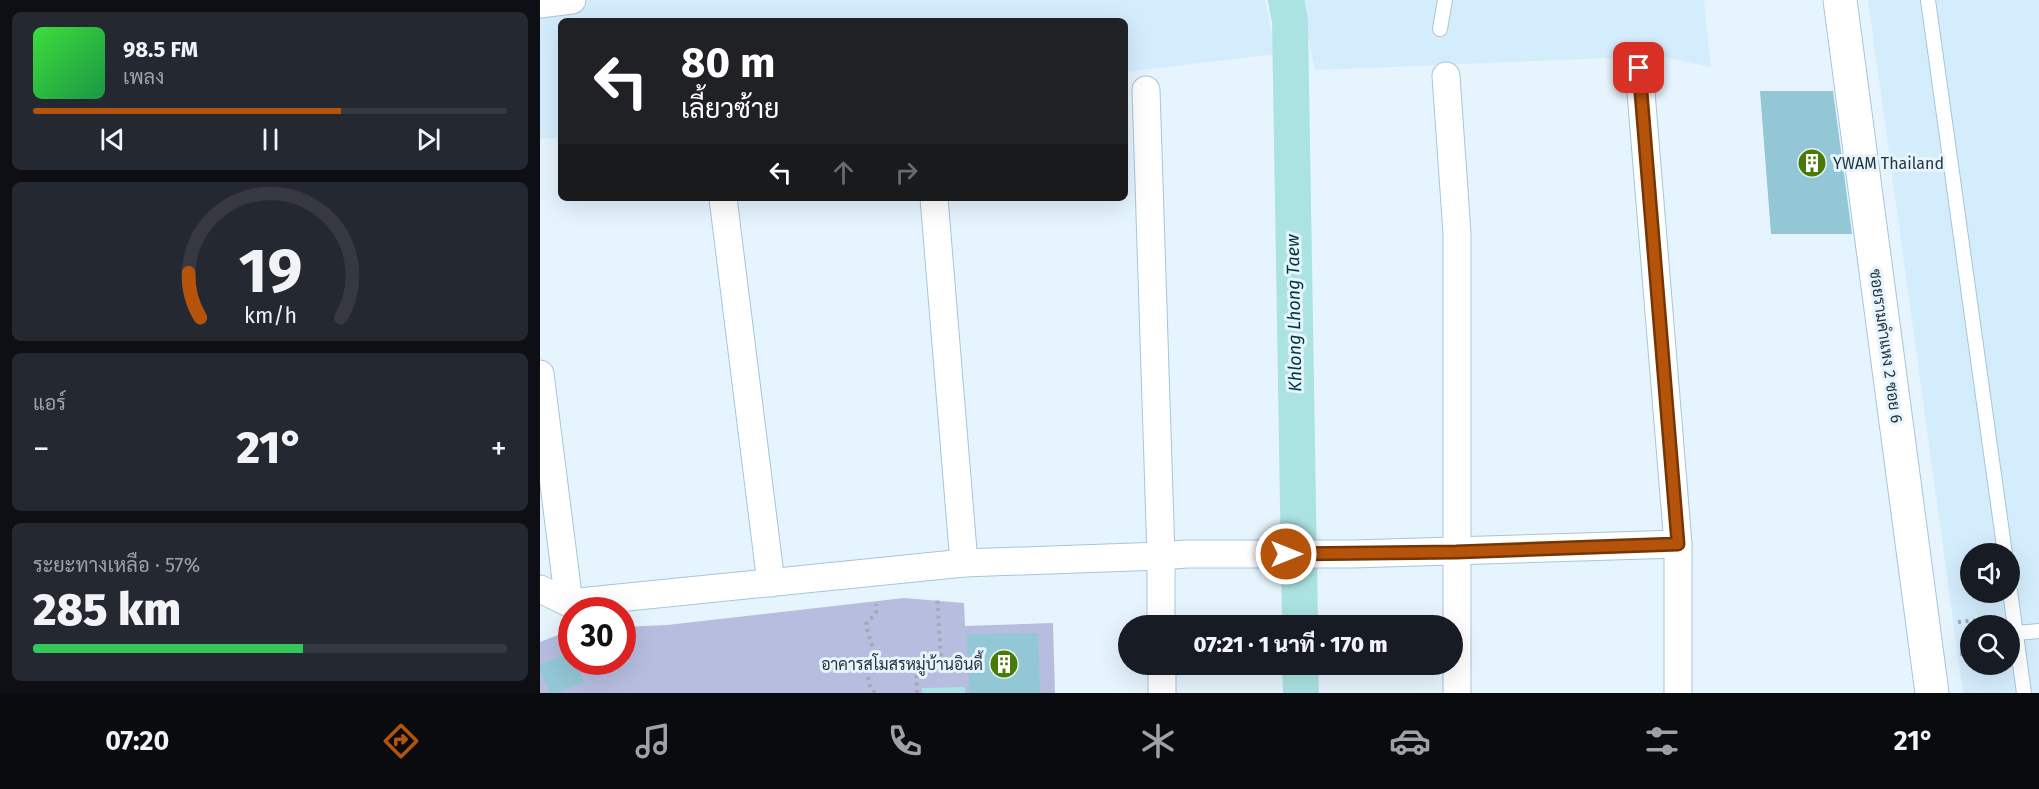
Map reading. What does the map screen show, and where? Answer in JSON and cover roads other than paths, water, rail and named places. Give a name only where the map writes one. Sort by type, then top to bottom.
[{"type":"street","points":[[540,4],[572,0]]},
{"type":"street","name":"ซอยรามคำแหง 2 ซอย 6","points":[[1840,0],[1932,693]]},
{"type":"street","points":[[1639,68],[1678,544],[1678,693]]},
{"type":"street","points":[[1446,76],[1457,233],[1457,693]]},
{"type":"street","points":[[1146,90],[1161,615]]},
{"type":"street","points":[[723,201],[771,583]]},
{"type":"street","points":[[934,201],[964,563]]},
{"type":"street","points":[[540,374],[567,597]]},
{"type":"street","points":[[629,597],[964,563],[1186,554],[1456,552],[1678,544]]},
{"type":"street","points":[[540,589],[558,598]]},
{"type":"street","points":[[1162,675],[1162,693]]},
{"type":"lane","points":[[1440,29],[1445,0]]},
{"type":"lane","points":[[1928,0],[2003,543]]},
{"type":"lane","points":[[2020,632],[2039,630]]},
{"type":"lane","points":[[2020,663],[2024,693]]},
{"type":"waterway","name":"Khlong Lhong Taew","points":[[1286,0],[1290,21],[1300,615]]},
{"type":"waterway","name":"Khlong Lhong Taew","points":[[1300,675],[1301,693]]},
{"type":"place","name":"YWAM Thailand","points":[[1812,163]]},
{"type":"place","name":"อาคารสโมสรหมู่บ้านอินดี้","points":[[1004,664]]}]
